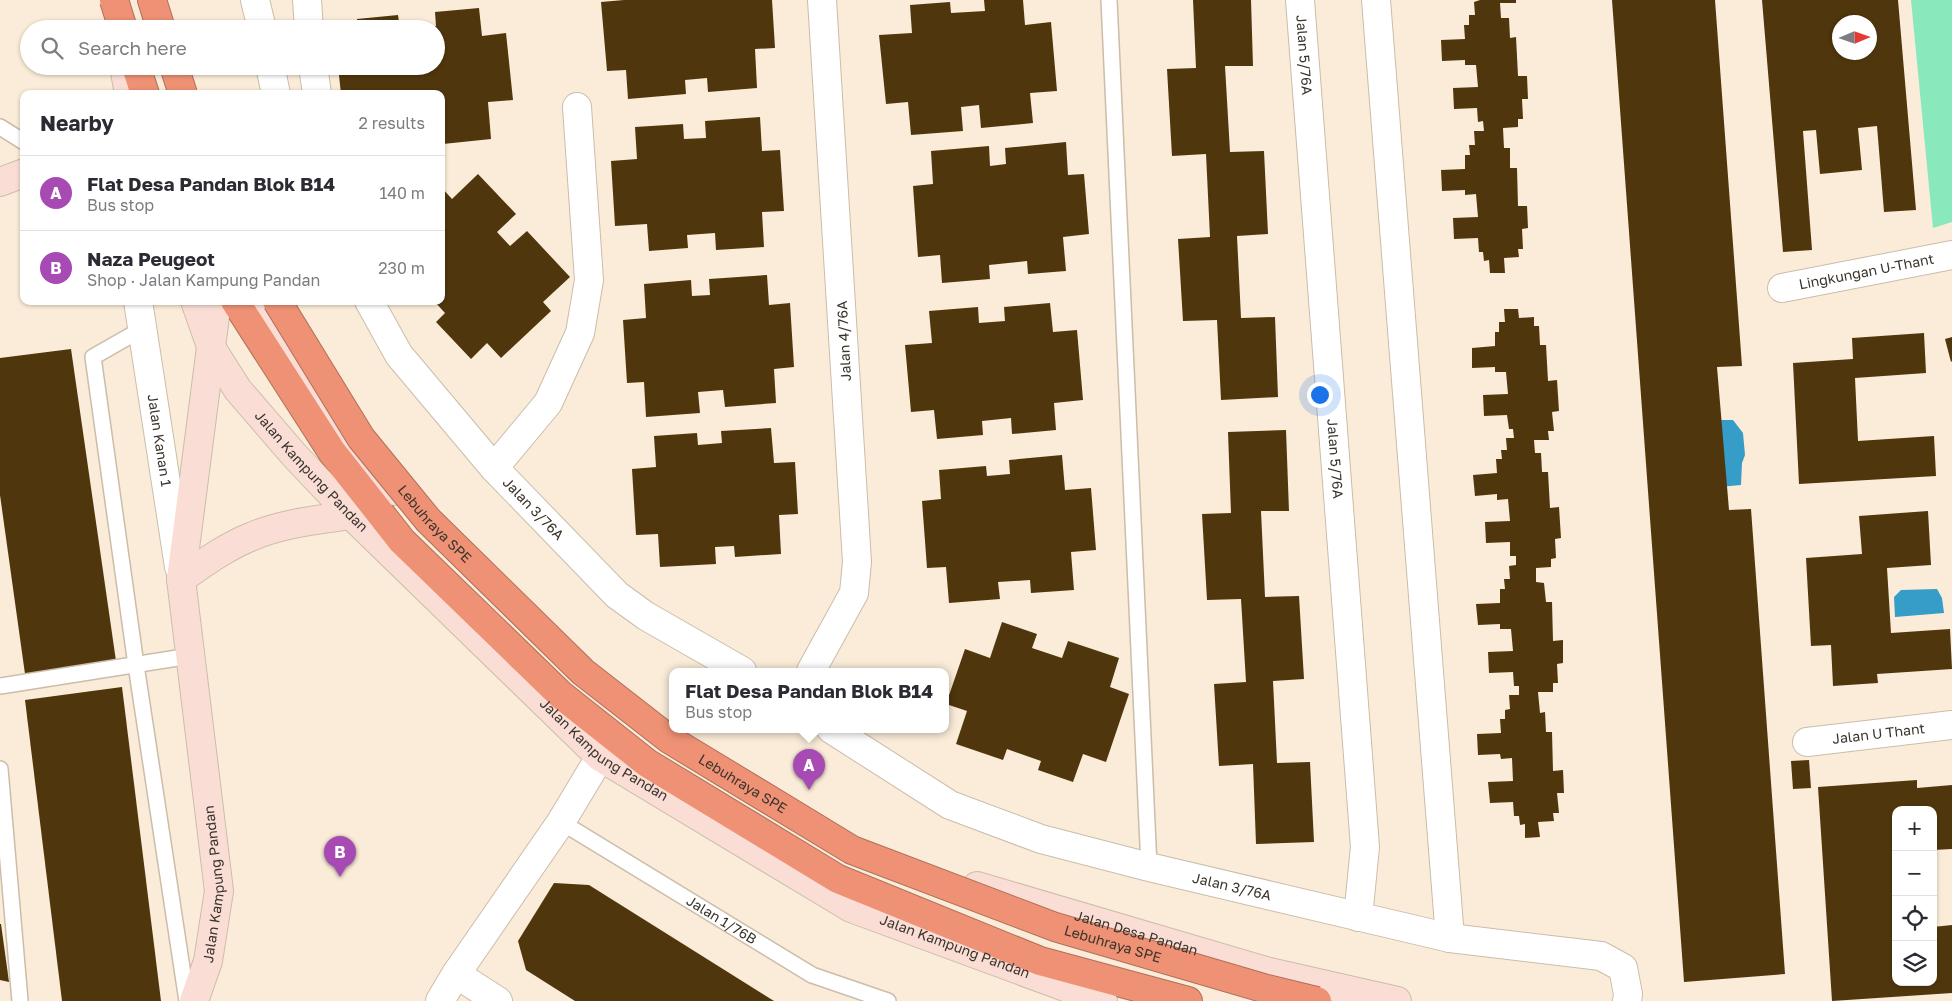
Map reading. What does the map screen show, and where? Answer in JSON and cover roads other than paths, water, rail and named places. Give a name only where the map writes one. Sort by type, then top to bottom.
[{"type":"highway","points":[[114,0],[120,20]]},
{"type":"highway","points":[[176,75],[181,90]]},
{"type":"highway","points":[[238,305],[332,452],[402,541],[561,695],[647,763],[838,879],[1040,961],[1188,1001]]},
{"type":"highway","name":"Lebuhraya SPE","points":[[279,305],[361,438],[428,520],[583,672],[669,739],[852,850],[1055,927],[1254,985],[1317,1001]]},
{"type":"street","points":[[114,0],[117,20]]},
{"type":"street","points":[[255,0],[260,20]]},
{"type":"street","points":[[307,0],[309,20]]},
{"type":"street","name":"Jalan 4/76A","points":[[814,668],[854,593],[857,562],[822,0]]},
{"type":"street","name":"Jalan 5/76A","points":[[1300,0],[1365,848],[1358,917]]},
{"type":"street","points":[[1376,0],[1450,938]]},
{"type":"street","points":[[174,75],[175,90]]},
{"type":"street","points":[[272,75],[275,90]]},
{"type":"street","points":[[314,75],[316,90]]},
{"type":"street","points":[[494,468],[548,403],[580,333],[589,280],[577,107]]},
{"type":"street","points":[[0,182],[20,174]]},
{"type":"street","name":"Lingkungan U-Thant","points":[[1782,288],[1952,254]]},
{"type":"street","name":"Jalan Kanan 1","points":[[139,305],[181,579]]},
{"type":"street","name":"Jalan Kampung Pandan","points":[[196,305],[212,349],[238,390],[294,456],[351,515],[600,756],[851,908],[1074,996],[1103,1001]]},
{"type":"street","points":[[212,349],[217,305]]},
{"type":"street","points":[[261,305],[293,379],[367,467],[634,714],[878,856],[988,909],[1277,1001]]},
{"type":"street","name":"Jalan 3/76A","points":[[371,305],[399,356],[494,468],[617,595],[646,616],[737,668]]},
{"type":"street","name":"Jalan Kampung Pandan","points":[[194,1001],[208,961],[220,891],[181,579],[188,515],[212,349]]},
{"type":"street","points":[[181,579],[225,549],[253,536],[286,526],[351,515]]},
{"type":"street","name":"Jalan U Thant","points":[[1807,742],[1952,725]]},
{"type":"street","name":"Jalan 3/76A","points":[[837,733],[950,805],[1041,839],[1149,867],[1450,938],[1601,956],[1623,968],[1628,994],[1627,1001]]},
{"type":"street","points":[[440,1001],[456,974],[561,822],[600,756]]},
{"type":"street","name":"Jalan Desa Pandan","points":[[878,856],[1269,972],[1397,1001]]},
{"type":"street","points":[[456,974],[498,1001]]},
{"type":"lane","points":[[1109,0],[1149,867]]},
{"type":"lane","points":[[0,126],[20,139]]},
{"type":"lane","points":[[142,328],[93,357],[136,665],[187,1001]]},
{"type":"lane","points":[[0,686],[190,656]]},
{"type":"lane","points":[[0,769],[20,1001]]},
{"type":"lane","name":"Jalan 1/76B","points":[[561,822],[812,975],[888,1001]]},
{"type":"water","points":[[1713,420],[1733,420],[1743,433],[1745,455],[1742,463],[1741,485],[1719,487]]},
{"type":"water","points":[[1937,589],[1942,598],[1944,613],[1895,617],[1894,597],[1901,590]]},
{"type":"place","name":"Flat Desa Pandan Blok B14","points":[[809,790]]},
{"type":"place","name":"Naza Peugeot","points":[[340,877]]}]
